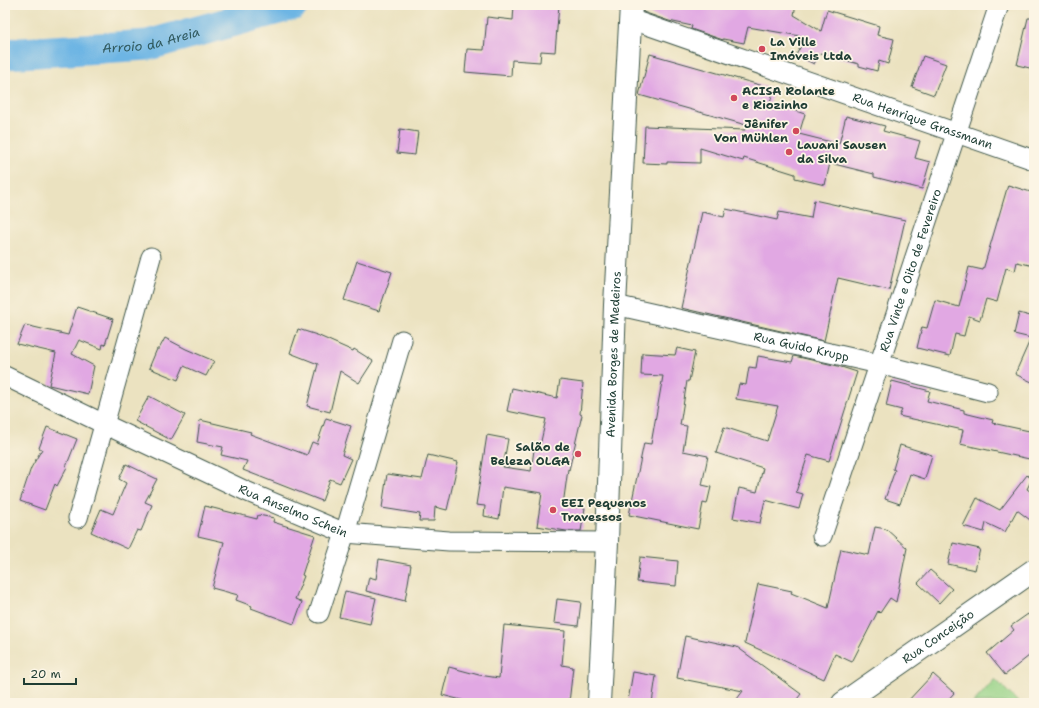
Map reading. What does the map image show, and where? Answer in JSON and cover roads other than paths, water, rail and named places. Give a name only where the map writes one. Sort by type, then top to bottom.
[{"type":"main road","name":"Avenida Borges de Medeiros","points":[[599,703],[607,542],[615,305],[631,12]]},
{"type":"main road","name":"Rua Conceição","points":[[843,703],[1034,570]]},
{"type":"street","name":"Rua Vinte e Oito de Fevereiro","points":[[822,536],[999,5]]},
{"type":"street","name":"Rua Henrique Grassmann","points":[[631,12],[1034,160]]},
{"type":"street","points":[[78,518],[151,257]]},
{"type":"street","name":"Rua Guido Krupp","points":[[615,305],[879,364],[988,392]]},
{"type":"street","points":[[319,612],[346,533],[402,340]]},
{"type":"street","name":"Rua Anselmo Schein","points":[[5,376],[248,492],[346,533],[449,541],[607,542]]},
{"type":"waterway","name":"Arroio da Areia","points":[[5,54],[148,45],[293,5]]},
{"type":"place","name":"La Ville Imóveis Ltda","points":[[762,49]]},
{"type":"place","name":"ACISA Rolante e Riozinho","points":[[734,98]]},
{"type":"place","name":"Jênifer Von Mühlen","points":[[796,131]]},
{"type":"place","name":"Lauani Sausen da Silva","points":[[789,152]]},
{"type":"place","name":"Salão de Beleza OLGA","points":[[578,454]]},
{"type":"place","name":"EEI Pequenos Travessos","points":[[553,510]]}]
